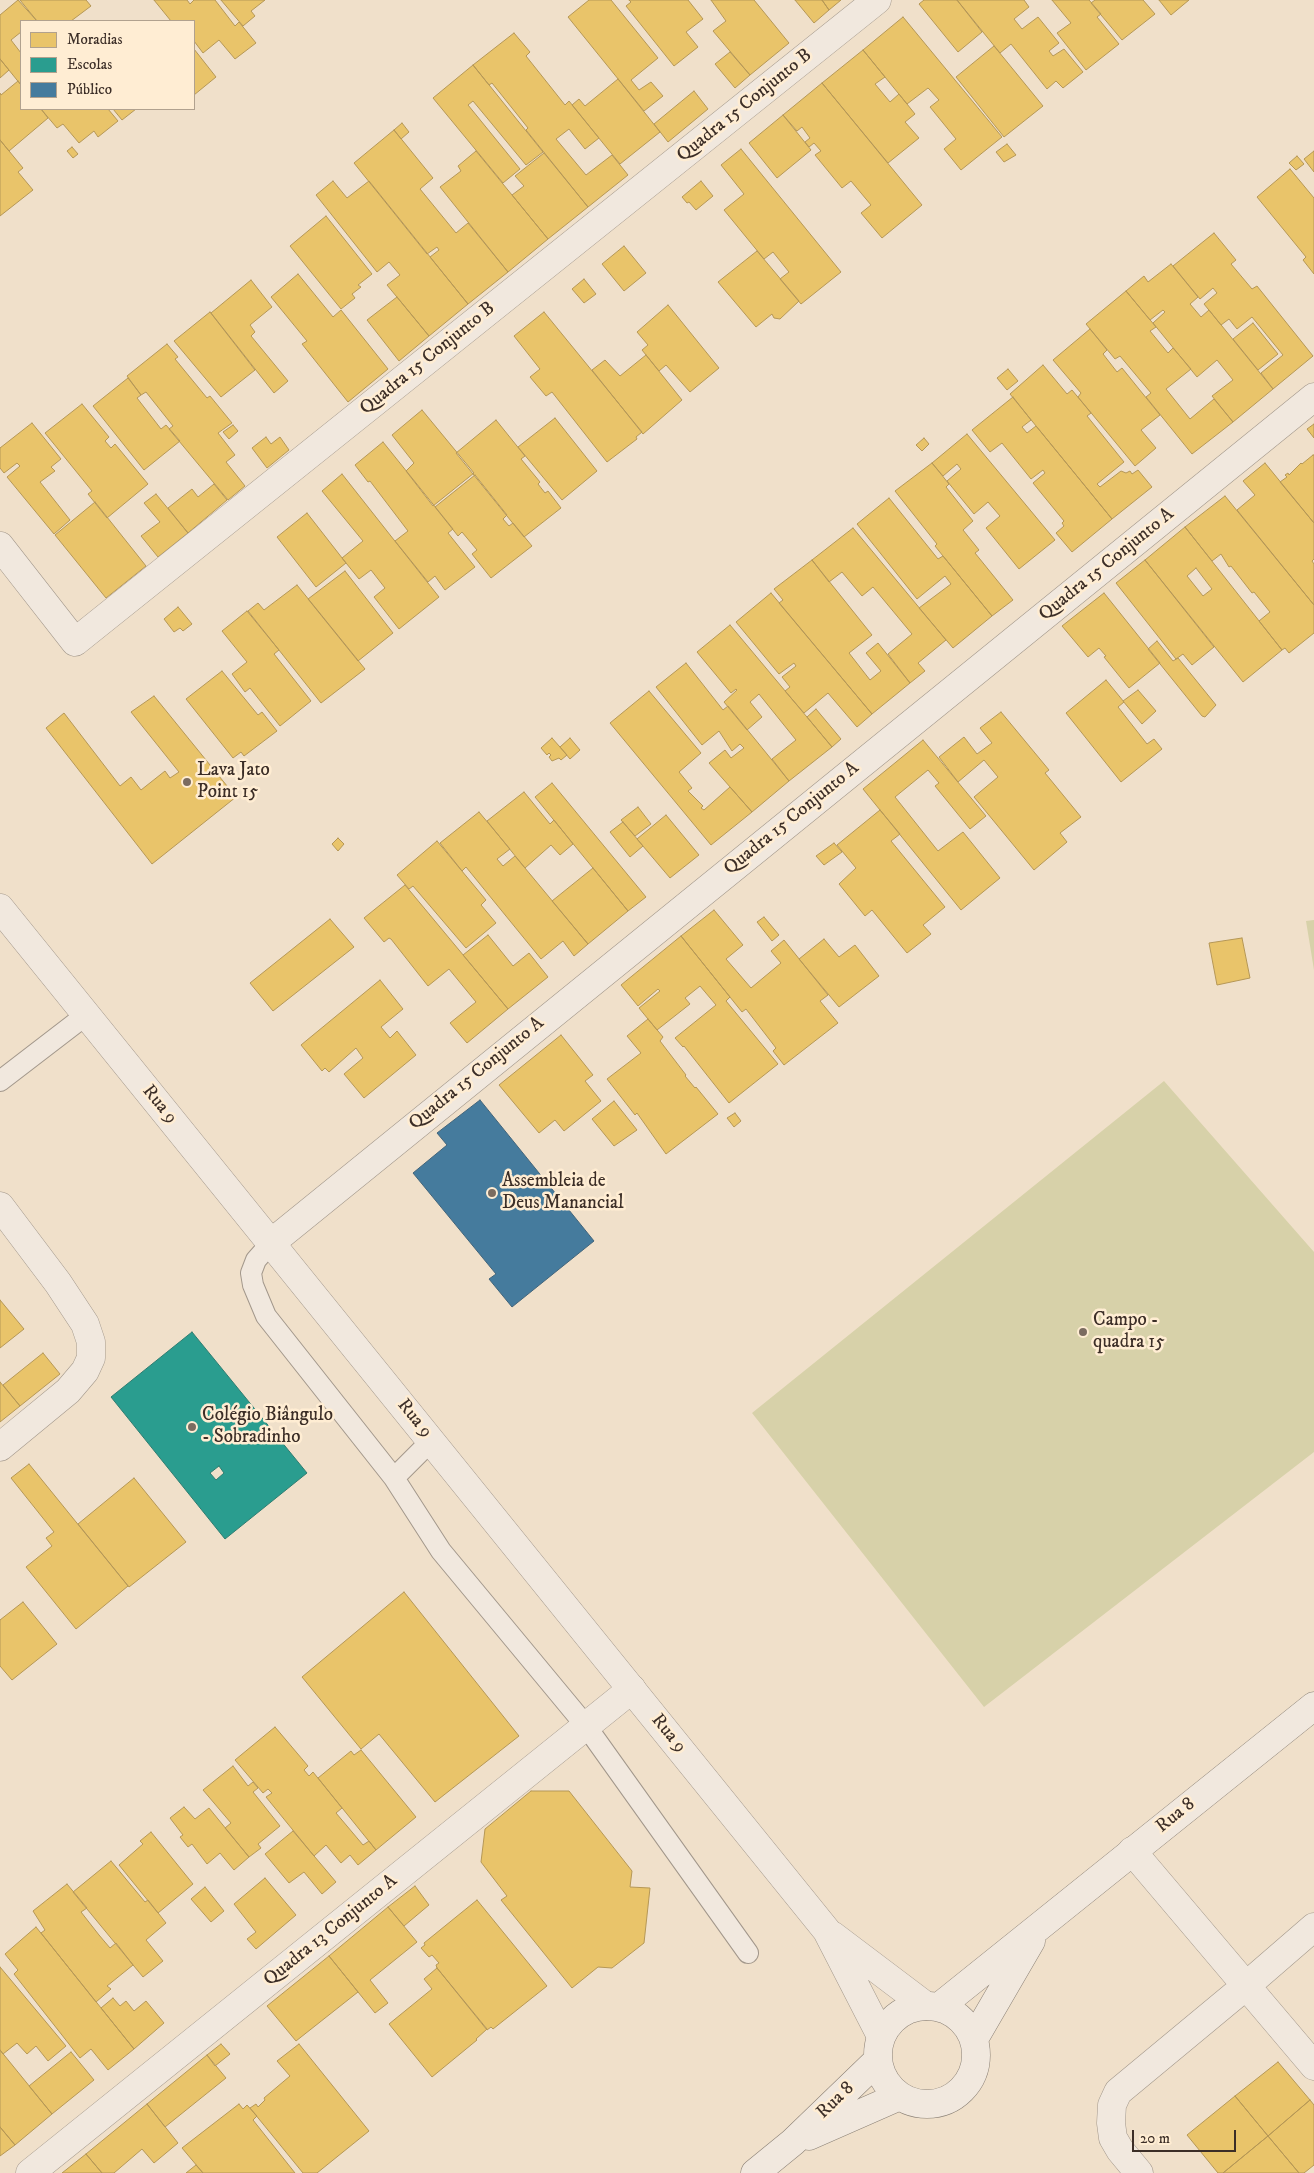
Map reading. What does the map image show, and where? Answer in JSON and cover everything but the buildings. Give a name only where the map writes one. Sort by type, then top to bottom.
[{"type":"street","name":"Quadra 15 Conjunto B","points":[[0,546],[75,642],[877,0]]},
{"type":"street","name":"Quadra 15 Conjunto A","points":[[271,1243],[1314,396]]},
{"type":"street","name":"Rua 9","points":[[0,908],[827,1931]]},
{"type":"street","points":[[0,1206],[58,1283],[85,1324],[91,1342],[91,1358],[85,1371],[68,1391],[0,1447]]},
{"type":"street","name":"Quadra 13 Conjunto A","points":[[30,2173],[632,1689]]},
{"type":"street","name":"Rua 8","points":[[933,2006],[1039,1926],[1314,1706]]},
{"type":"street","points":[[1132,1851],[1314,2066]]},
{"type":"street","name":"Rua 8","points":[[974,2039],[1039,1926]]},
{"type":"street","points":[[1139,2173],[1120,2150],[1113,2138],[1111,2123],[1112,2105],[1118,2092],[1314,1927]]},
{"type":"street","points":[[827,1931],[933,2006],[954,2014],[966,2025],[974,2039],[976,2064],[971,2077],[953,2097],[940,2102],[926,2104],[912,2102],[900,2096],[886,2080],[880,2048],[827,1931]]},
{"type":"street","points":[[880,2048],[889,2024],[899,2014],[912,2008],[933,2006]]},
{"type":"street","name":"Rua 8","points":[[755,2173],[794,2142],[880,2048]]},
{"type":"street","name":"Rua 8","points":[[794,2142],[900,2096]]},
{"type":"lane","points":[[0,1081],[86,1015]]},
{"type":"lane","points":[[271,1243],[256,1260],[251,1273],[253,1285],[266,1316],[394,1478],[441,1551],[586,1726],[748,1953]]},
{"type":"lane","points":[[394,1478],[431,1441]]},
{"type":"shaded area","points":[[1314,920],[1314,970],[1306,921]]},
{"type":"shaded area","name":"Campo - quadra 15","points":[[1164,1081],[1314,1252],[1314,1452],[984,1707],[752,1413]]},
{"type":"place","name":"Lava Jato Point 15","points":[[187,782]]},
{"type":"place","name":"Assembleia de Deus Manancial","points":[[492,1193]]},
{"type":"place","name":"Campo - quadra 15","points":[[1083,1332]]},
{"type":"place","name":"Colégio Biângulo - Sobradinho","points":[[192,1427]]}]
